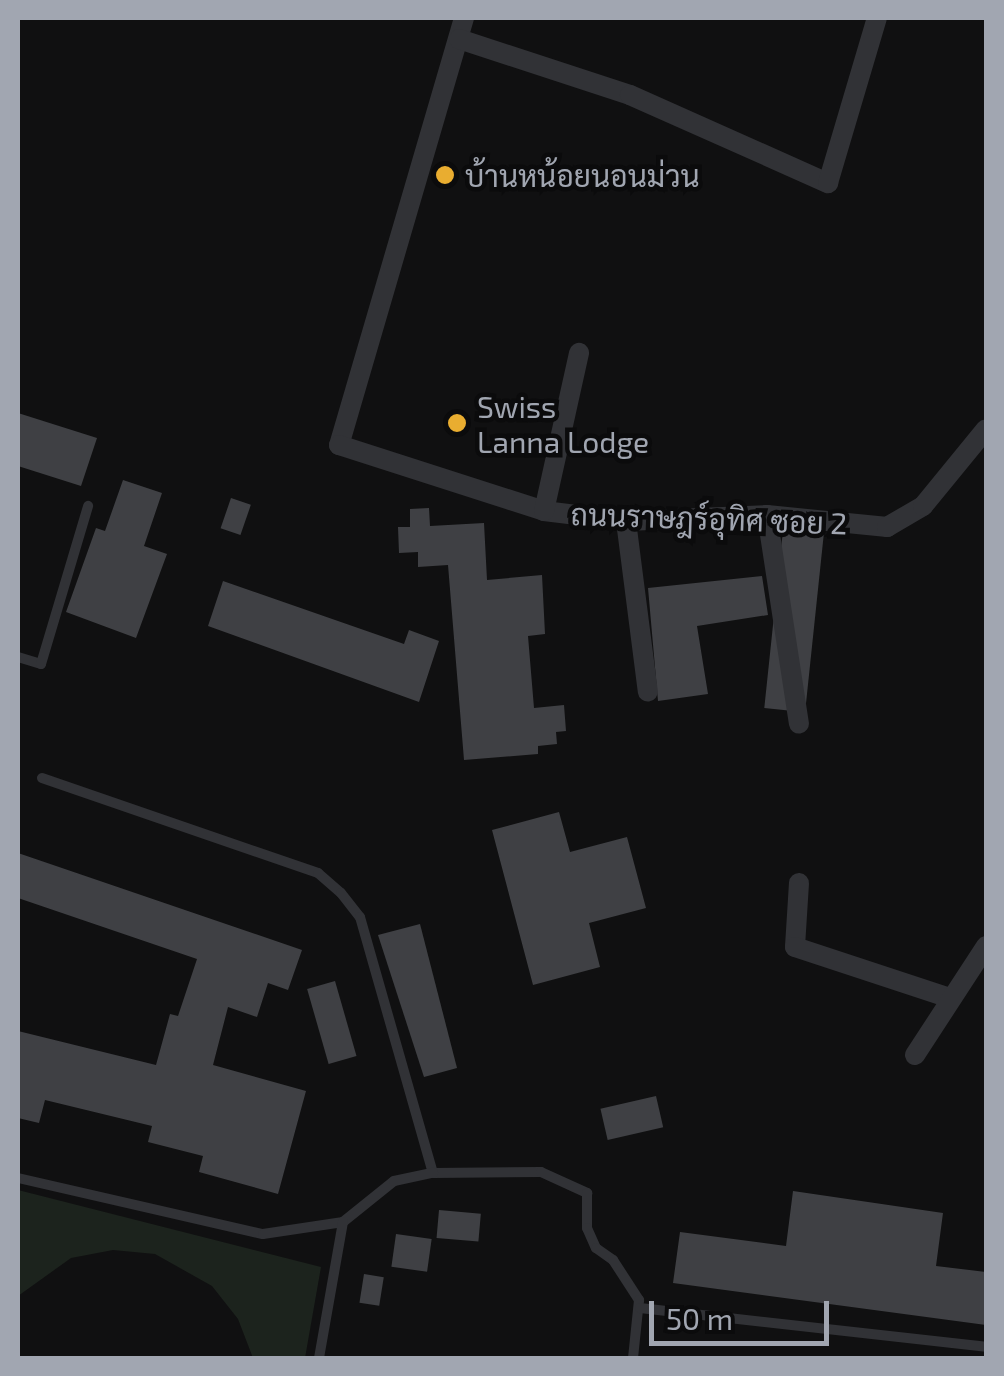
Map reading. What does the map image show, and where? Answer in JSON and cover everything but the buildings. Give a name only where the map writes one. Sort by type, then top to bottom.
[{"type":"street","points":[[464,18],[459,39],[630,95],[828,183],[877,18]]},
{"type":"street","name":"ถนนราษฎร์อุทิศ ซอย 2","points":[[459,39],[339,445],[544,511],[626,521],[767,514],[887,527],[924,506],[986,429]]},
{"type":"street","points":[[544,511],[579,353]]},
{"type":"street","points":[[767,514],[799,724]]},
{"type":"street","points":[[626,521],[648,692]]},
{"type":"street","points":[[799,883],[794,947],[950,998]]},
{"type":"street","points":[[915,1055],[986,946]]},
{"type":"lane","points":[[18,657],[41,664],[88,506]]},
{"type":"lane","points":[[42,778],[318,873],[342,893],[360,918],[433,1173]]},
{"type":"lane","points":[[18,1178],[262,1234],[344,1222],[394,1181],[433,1173],[541,1172],[572,1181],[586,1193],[586,1228],[596,1248],[629,1280],[640,1308],[633,1358]]},
{"type":"lane","points":[[319,1358],[344,1222]]},
{"type":"lane","points":[[640,1308],[986,1347]]},
{"type":"shaded area","points":[[18,1190],[321,1267],[305,1358],[253,1358],[238,1319],[212,1286],[155,1254],[113,1250],[71,1258],[18,1296]]},
{"type":"place","name":"บ้านหน้อยนอนม่วน","points":[[445,175]]},
{"type":"place","name":"Swiss Lanna Lodge","points":[[457,423]]}]
